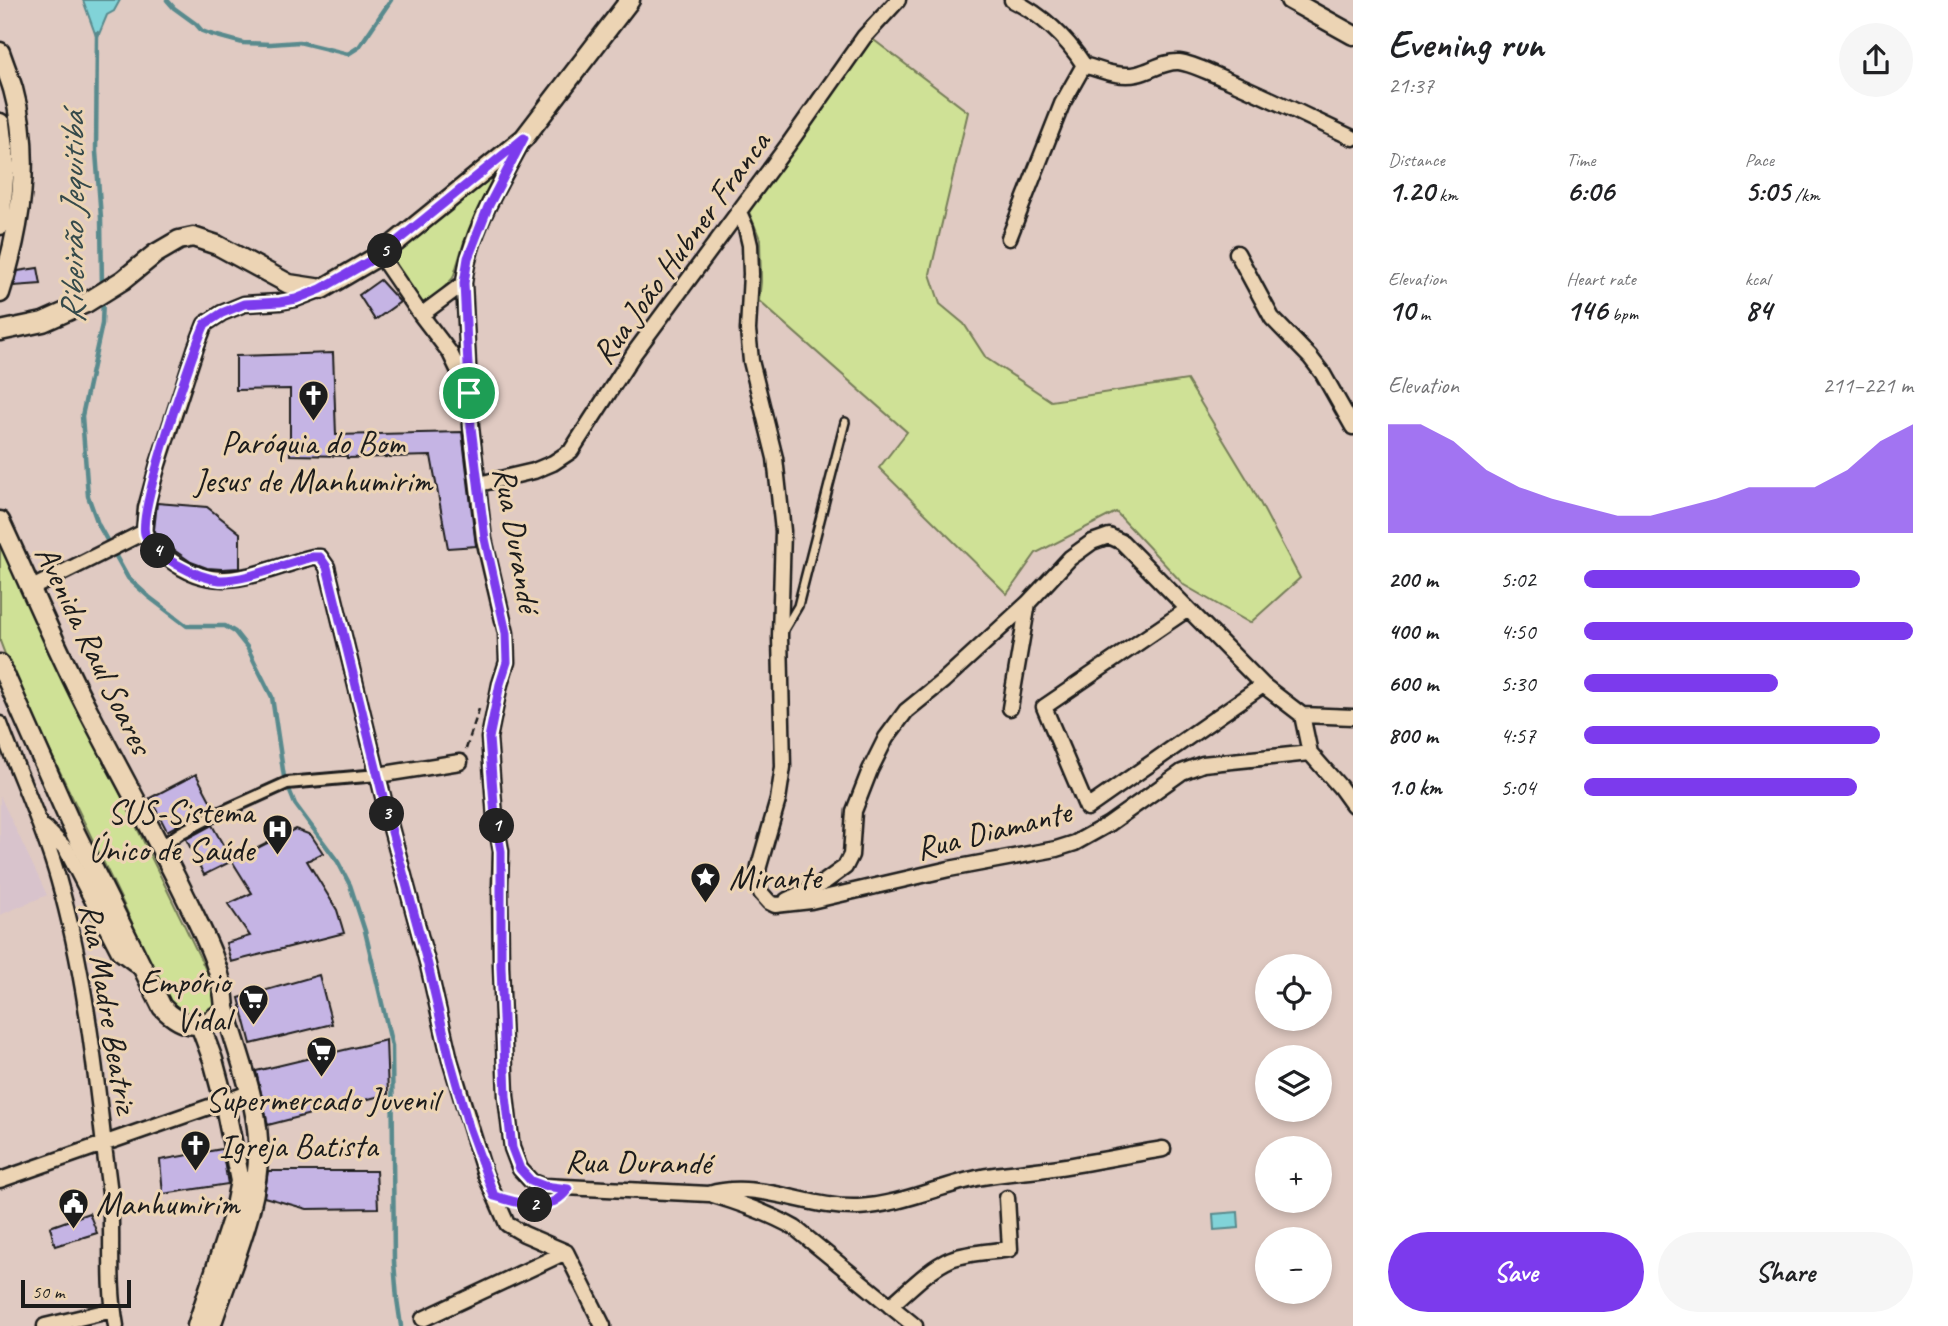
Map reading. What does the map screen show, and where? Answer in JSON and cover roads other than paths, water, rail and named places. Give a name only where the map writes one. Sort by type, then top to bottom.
[{"type":"street","points":[[32,588],[139,534],[158,464],[205,324],[244,304],[296,299],[321,289],[380,255],[524,138],[630,0]]},
{"type":"street","name":"Rua João Hubner Franca","points":[[479,484],[534,471],[571,451],[635,352],[864,37],[898,0]]},
{"type":"street","points":[[1012,0],[1029,9],[1054,29],[1074,49],[1084,65],[1126,75],[1180,62],[1253,90],[1353,138]]},
{"type":"street","points":[[1290,0],[1353,35]]},
{"type":"street","points":[[0,52],[19,118],[22,155],[22,199],[14,247],[0,293]]},
{"type":"street","points":[[1009,238],[1062,104],[1084,65]]},
{"type":"street","points":[[0,226],[5,166],[0,122],[19,118]]},
{"type":"street","name":"Rua Durandé","points":[[524,138],[484,217],[468,258],[464,283],[469,393],[485,539],[506,633],[507,662],[489,738],[495,817],[501,851],[506,1096],[512,1148],[520,1169],[531,1181],[544,1186],[568,1189],[709,1194],[734,1190],[776,1194],[836,1206],[859,1207],[898,1200],[976,1178],[1163,1149]]},
{"type":"street","points":[[739,212],[750,245],[748,330],[751,362],[775,458],[783,531],[780,636],[783,767],[778,800],[757,880],[761,893],[775,905],[823,883],[845,867],[851,856],[855,811],[870,770],[886,738],[906,711],[1028,603],[1070,558],[1092,542],[1109,536],[1122,542],[1263,685],[1302,715],[1353,717]]},
{"type":"street","points":[[0,331],[43,323],[86,303],[123,280],[155,254],[179,240],[193,237],[217,245],[289,284],[321,289]]},
{"type":"street","points":[[1237,253],[1272,317],[1323,374],[1353,427]]},
{"type":"street","points":[[380,255],[450,353],[469,393]]},
{"type":"street","points":[[421,315],[464,283]]},
{"type":"street","name":"Avenida Raul Soares","points":[[0,521],[74,682],[160,847],[220,974],[257,1127],[258,1169],[253,1199],[211,1326]]},
{"type":"street","points":[[139,534],[175,564],[196,575],[218,580],[234,580],[313,557],[320,557],[327,567],[450,1060],[469,1127],[494,1196],[507,1224],[566,1252],[603,1326]]},
{"type":"street","points":[[1010,708],[1028,603]]},
{"type":"street","points":[[1188,609],[1044,707],[1087,808],[1263,685]]},
{"type":"street","points":[[0,664],[70,822],[162,1007],[176,1019],[200,1025],[214,1020],[225,1001]]},
{"type":"street","points":[[1302,715],[1310,753],[1346,787],[1353,805]]},
{"type":"street","name":"Rua Madre Beatriz","points":[[0,724],[23,786],[41,824],[58,877],[79,965],[110,1195],[113,1311],[116,1326]]},
{"type":"street","name":"Rua Diamante","points":[[775,905],[811,901],[949,869],[1056,849],[1075,843],[1109,824],[1182,772],[1203,764],[1310,753]]},
{"type":"street","points":[[160,847],[181,832],[287,783],[378,775],[460,762]]},
{"type":"street","points":[[41,824],[66,849],[119,952],[144,970]]},
{"type":"street","points":[[197,1326],[233,1216],[240,1181],[224,1101],[200,1025]]},
{"type":"street","points":[[0,1180],[249,1093]]},
{"type":"street","points":[[238,1170],[258,1169]]},
{"type":"street","points":[[709,1194],[751,1206],[795,1228],[915,1326]]},
{"type":"street","points":[[890,1306],[934,1268],[950,1259],[1010,1249],[1007,1198]]},
{"type":"street","points":[[423,1319],[566,1252]]},
{"type":"street","points":[[45,1326],[113,1311]]},
{"type":"lane","points":[[780,636],[798,606],[845,422]]},
{"type":"water","points":[[83,0],[120,0],[114,11],[107,15],[97,39]]},
{"type":"water","points":[[1238,1212],[1239,1228],[1214,1230],[1213,1214]]},
{"type":"waterway","points":[[167,0],[202,31],[210,34],[243,43],[299,42],[348,54],[359,47],[391,0]]},
{"type":"waterway","name":"Ribeirão Jequitibá","points":[[97,33],[96,152],[102,287]]},
{"type":"waterway","name":"Ribeirão Jequitibá","points":[[103,299],[102,324],[82,416],[88,496],[98,524],[128,578],[149,597],[187,626],[225,626],[235,632],[247,647],[272,697],[284,777],[295,804],[338,862],[350,885],[365,931],[392,1046],[394,1262],[401,1326]]},
{"type":"place","name":"Paróquia do Bom Jesus de Manhumirim","points":[[313,422]]},
{"type":"place","name":"SUS-Sistema Único de Saúde","points":[[277,857]]},
{"type":"place","name":"Mirante","points":[[706,904]]},
{"type":"place","name":"Empório Vidal","points":[[253,1027]]},
{"type":"place","name":"Supermercado Juvenil","points":[[322,1079]]},
{"type":"place","name":"Igreja Batista","points":[[196,1172]]},
{"type":"place","name":"Manhumirim","points":[[73,1230]]}]
